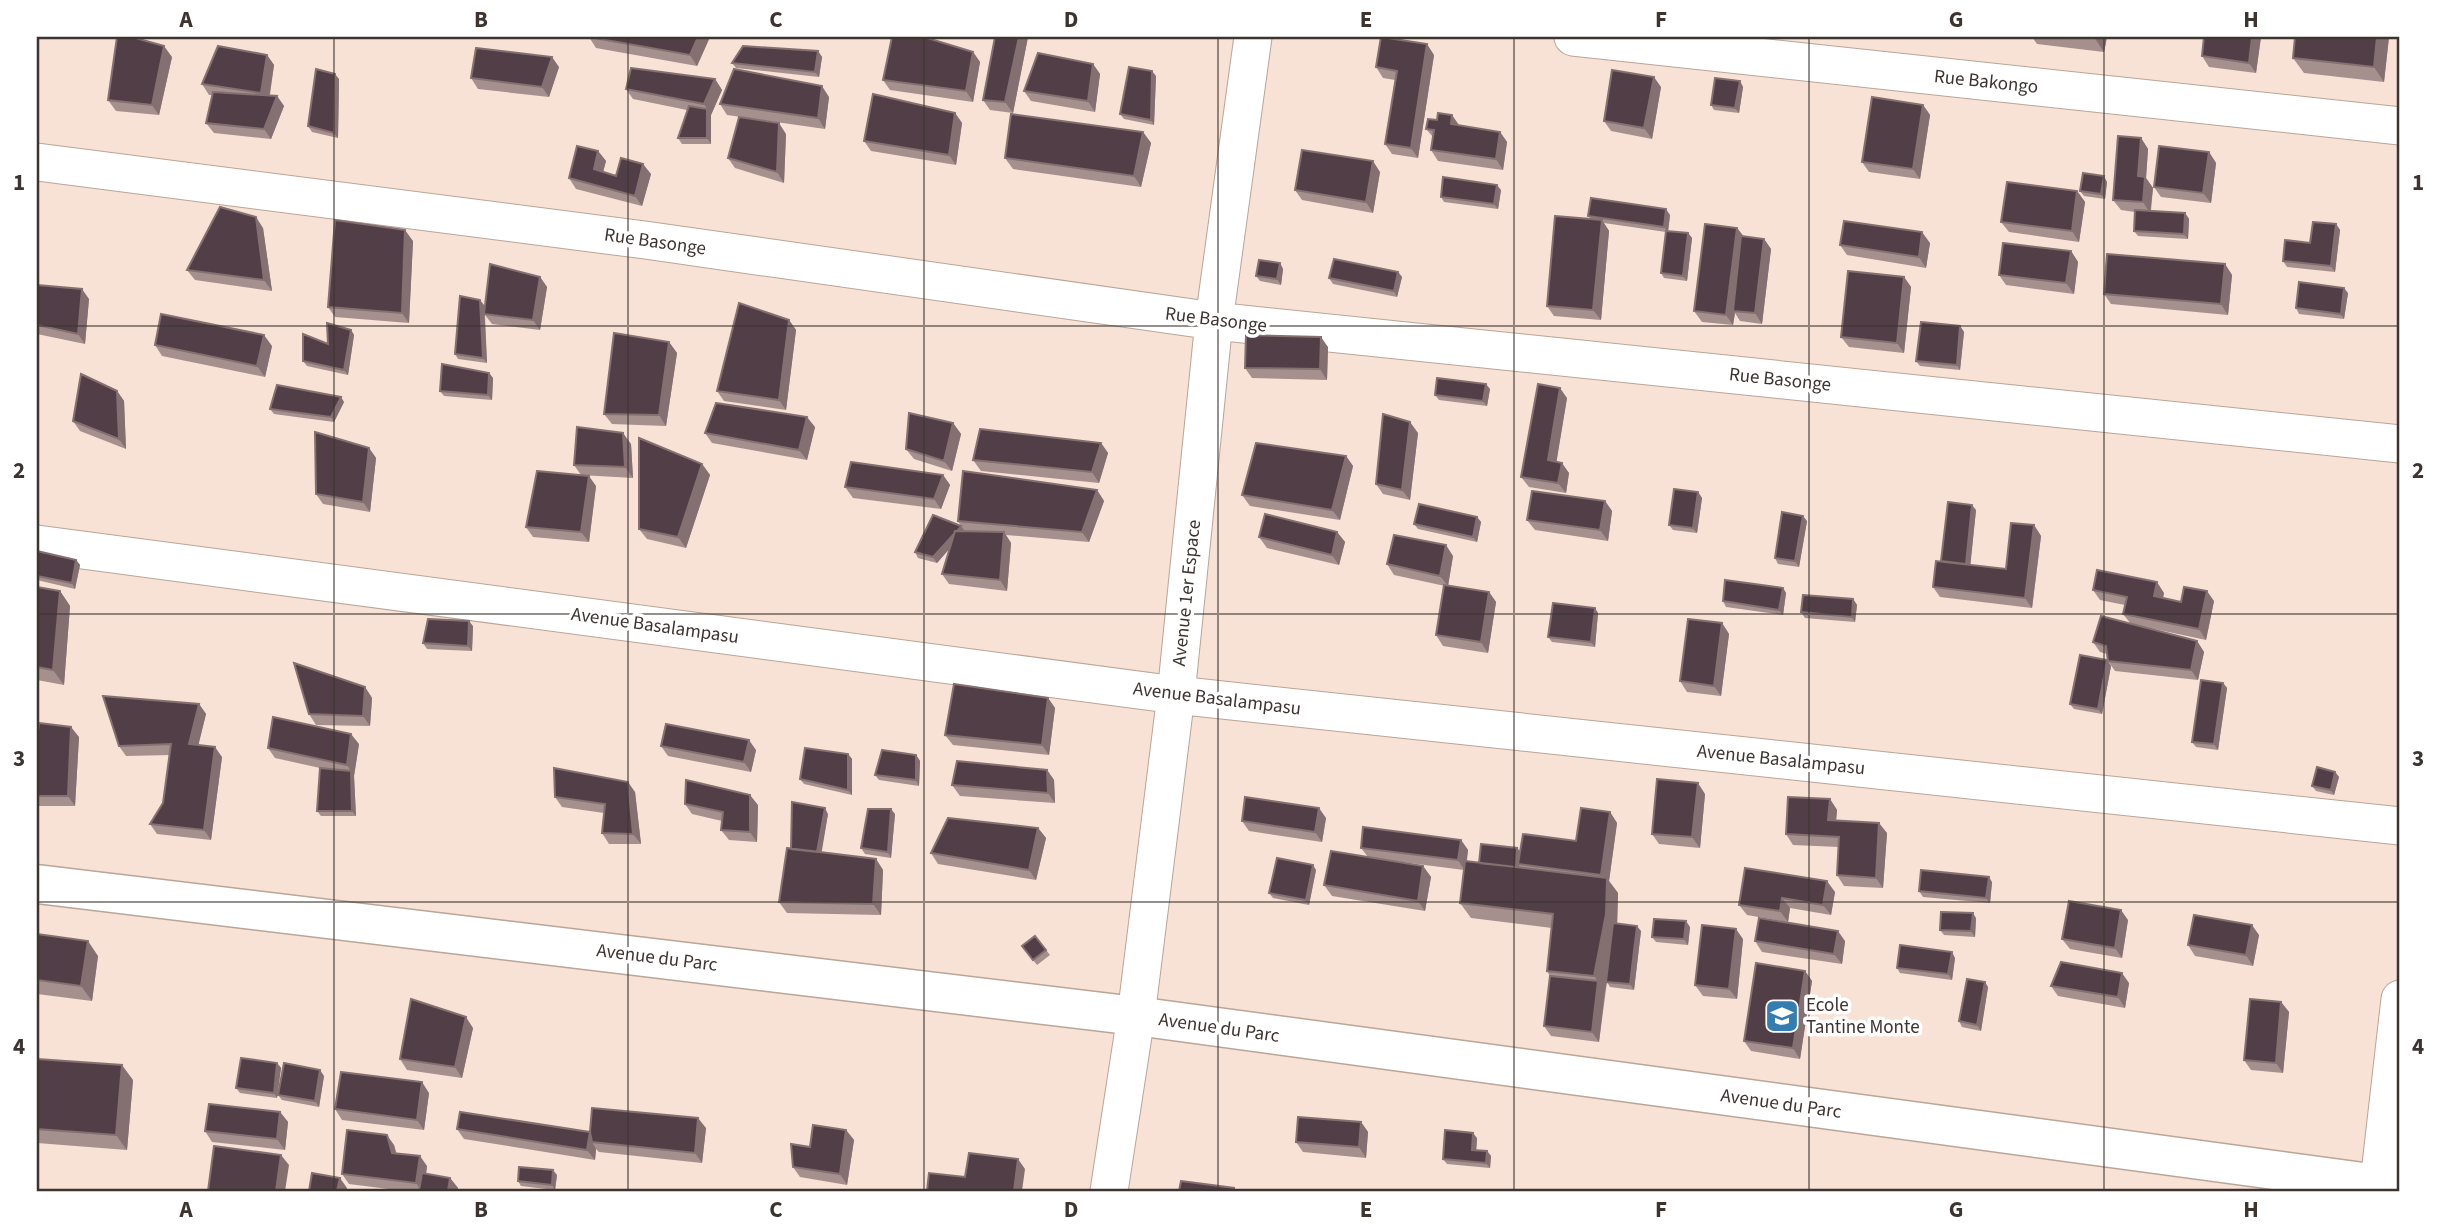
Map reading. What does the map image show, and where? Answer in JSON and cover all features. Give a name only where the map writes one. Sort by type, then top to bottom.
[{"type":"street","name":"Avenue 1er Espace","points":[[1110,1191],[1136,1016],[1176,695],[1214,321],[1254,37]]},
{"type":"street","name":"Rue Bakongo","points":[[1573,37],[2400,127]]},
{"type":"street","name":"Rue Basonge","points":[[37,162],[645,240],[1214,321],[2400,444]]},
{"type":"street","name":"Avenue Basalampasu","points":[[37,544],[1176,695],[2400,826]]},
{"type":"street","name":"Avenue du Parc","points":[[37,884],[1136,1016],[2386,1188]]},
{"type":"street","points":[[2386,1188],[2400,999]]},
{"type":"building","points":[[117,37],[132,37],[164,46],[152,105],[108,100]]},
{"type":"building","points":[[589,37],[698,37],[690,55]]},
{"type":"building","points":[[892,37],[924,37],[973,52],[966,91],[883,80]]},
{"type":"building","points":[[995,37],[1019,37],[1005,102],[983,100]]},
{"type":"building","points":[[1381,37],[1427,44],[1411,148],[1385,144],[1397,71],[1376,67]]},
{"type":"building","points":[[2204,37],[2252,37],[2249,63],[2202,56]]},
{"type":"building","points":[[2295,37],[2377,37],[2374,67],[2293,58]]},
{"type":"building","points":[[218,46],[267,55],[261,93],[202,84]]},
{"type":"building","points":[[743,46],[818,51],[815,72],[732,63]]},
{"type":"building","points":[[476,48],[552,57],[542,87],[471,78]]},
{"type":"building","points":[[1038,53],[1093,64],[1088,101],[1024,91]]},
{"type":"building","points":[[1129,67],[1152,71],[1151,120],[1120,114]]},
{"type":"building","points":[[631,68],[715,79],[704,104],[626,89]]},
{"type":"building","points":[[316,69],[335,74],[334,133],[308,126]]},
{"type":"building","points":[[734,69],[822,86],[818,118],[720,104]]},
{"type":"building","points":[[1612,70],[1654,77],[1644,128],[1604,121]]},
{"type":"building","points":[[1715,78],[1740,81],[1735,108],[1711,105]]},
{"type":"building","points":[[213,92],[277,96],[264,129],[206,123]]},
{"type":"building","points":[[873,94],[955,113],[949,155],[864,141]]},
{"type":"building","points":[[1872,97],[1923,105],[1913,169],[1862,162]]},
{"type":"building","points":[[689,106],[707,109],[707,138],[678,138]]},
{"type":"building","points":[[1438,113],[1452,115],[1451,124],[1500,132],[1496,159],[1431,150],[1434,130],[1426,129],[1428,119],[1437,120]]},
{"type":"building","points":[[1011,114],[1143,132],[1134,176],[1005,158]]},
{"type":"building","points":[[739,117],[779,123],[777,172],[728,158]]},
{"type":"building","points":[[2118,136],[2141,138],[2138,176],[2145,177],[2143,202],[2113,200]]},
{"type":"building","points":[[577,146],[598,151],[594,169],[616,176],[621,158],[643,164],[635,196],[569,178]]},
{"type":"building","points":[[2159,146],[2209,152],[2203,193],[2154,187]]},
{"type":"building","points":[[1302,150],[1373,161],[1366,202],[1295,190]]},
{"type":"building","points":[[2083,173],[2104,176],[2101,194],[2080,191]]},
{"type":"building","points":[[1443,177],[1497,185],[1494,204],[1441,197]]},
{"type":"building","points":[[2007,182],[2077,191],[2072,231],[2001,222]]},
{"type":"building","points":[[1591,198],[1666,209],[1664,227],[1588,216]]},
{"type":"building","points":[[220,207],[256,217],[264,280],[187,270]]},
{"type":"building","points":[[2135,210],[2185,213],[2184,234],[2134,231]]},
{"type":"building","points":[[1555,216],[1602,220],[1593,310],[1547,306]]},
{"type":"building","points":[[335,220],[405,230],[402,313],[328,307]]},
{"type":"building","points":[[1844,221],[1922,232],[1919,257],[1840,245]]},
{"type":"building","points":[[2313,222],[2336,224],[2331,266],[2283,261],[2285,240],[2310,243]]},
{"type":"building","points":[[1705,224],[1737,228],[1726,315],[1694,311]]},
{"type":"building","points":[[1666,231],[1688,233],[1683,276],[1661,273]]},
{"type":"building","points":[[1741,236],[1764,239],[1755,313],[1733,311]]},
{"type":"building","points":[[2003,243],[2071,251],[2066,283],[1999,275]]},
{"type":"building","points":[[2107,254],[2225,264],[2221,304],[2104,294]]},
{"type":"building","points":[[1334,259],[1398,272],[1394,291],[1329,278]]},
{"type":"building","points":[[1259,260],[1280,263],[1277,279],[1256,276]]},
{"type":"building","points":[[490,264],[540,277],[533,320],[484,314]]},
{"type":"building","points":[[1848,271],[1904,277],[1897,343],[1841,337]]},
{"type":"building","points":[[2299,282],[2344,288],[2341,314],[2296,308]]},
{"type":"building","points":[[37,285],[82,289],[78,334],[37,325]]},
{"type":"building","points":[[460,296],[480,300],[483,358],[455,354]]},
{"type":"building","points":[[739,303],[789,320],[779,400],[717,391]]},
{"type":"building","points":[[161,314],[264,335],[257,366],[155,345]]},
{"type":"building","points":[[1921,322],[1960,326],[1957,365],[1916,361]]},
{"type":"building","points":[[327,323],[351,330],[344,370],[303,361],[303,334],[328,344]]},
{"type":"building","points":[[614,333],[669,342],[659,415],[604,414]]},
{"type":"building","points":[[1246,335],[1321,337],[1320,369],[1245,368]]},
{"type":"building","points":[[442,364],[489,373],[488,395],[440,391]]},
{"type":"building","points":[[81,374],[117,391],[119,439],[73,421]]},
{"type":"building","points":[[1437,378],[1486,384],[1483,401],[1435,395]]},
{"type":"building","points":[[1538,384],[1560,388],[1548,460],[1562,463],[1558,483],[1521,477]]},
{"type":"building","points":[[277,385],[341,397],[331,417],[270,409]]},
{"type":"building","points":[[716,403],[807,417],[799,450],[705,433]]},
{"type":"building","points":[[909,413],[953,423],[944,461],[906,449]]},
{"type":"building","points":[[1383,414],[1410,422],[1402,490],[1376,484]]},
{"type":"building","points":[[577,427],[623,433],[625,467],[574,465]]},
{"type":"building","points":[[980,429],[1101,443],[1092,472],[973,460]]},
{"type":"building","points":[[315,432],[369,448],[363,502],[316,494]]},
{"type":"building","points":[[639,438],[702,464],[678,537],[639,529]]},
{"type":"building","points":[[1256,443],[1346,456],[1332,510],[1242,495]]},
{"type":"building","points":[[851,462],[943,475],[934,499],[845,487]]},
{"type":"building","points":[[537,471],[589,476],[581,532],[526,527]]},
{"type":"building","points":[[963,471],[1097,490],[1082,532],[958,521]]},
{"type":"building","points":[[1674,489],[1698,492],[1693,528],[1669,525]]},
{"type":"building","points":[[1532,491],[1605,501],[1600,530],[1527,520]]},
{"type":"building","points":[[1948,502],[1972,505],[1966,564],[1941,561]]},
{"type":"building","points":[[1419,504],[1477,517],[1473,537],[1414,524]]},
{"type":"building","points":[[1782,512],[1803,516],[1795,561],[1775,558]]},
{"type":"building","points":[[1265,514],[1337,532],[1332,555],[1259,537]]},
{"type":"building","points":[[933,515],[961,526],[933,557],[915,552]]},
{"type":"building","points":[[2011,523],[2034,525],[2025,598],[1933,587],[1936,561],[2006,569]]},
{"type":"building","points":[[955,531],[1004,532],[1000,580],[942,574]]},
{"type":"building","points":[[1394,535],[1446,545],[1440,576],[1387,564]]},
{"type":"building","points":[[37,551],[76,560],[72,583],[37,576]]},
{"type":"building","points":[[2097,570],[2157,582],[2154,596],[2181,602],[2184,587],[2207,591],[2199,629],[2123,614],[2127,597],[2093,590]]},
{"type":"building","points":[[1725,580],[1783,588],[1779,610],[1723,601]]},
{"type":"building","points":[[1444,585],[1489,592],[1481,642],[1436,635]]},
{"type":"building","points":[[37,587],[60,591],[53,670],[37,667]]},
{"type":"building","points":[[1803,595],[1853,599],[1852,617],[1801,612]]},
{"type":"building","points":[[1553,603],[1595,608],[1591,642],[1548,637]]},
{"type":"building","points":[[2101,616],[2197,641],[2191,670],[2108,661],[2106,646],[2093,642]]},
{"type":"building","points":[[428,619],[469,621],[468,646],[423,643]]},
{"type":"building","points":[[1688,619],[1722,623],[1714,686],[1680,681]]},
{"type":"building","points":[[2080,655],[2107,660],[2098,709],[2070,704]]},
{"type":"building","points":[[294,663],[365,687],[363,716],[309,714]]},
{"type":"building","points":[[2201,680],[2223,683],[2214,744],[2192,742]]},
{"type":"building","points":[[954,684],[1048,698],[1042,745],[945,735]]},
{"type":"building","points":[[103,696],[199,704],[189,744],[215,747],[204,830],[150,824],[163,803],[171,744],[119,746]]},
{"type":"building","points":[[273,717],[351,734],[347,765],[268,748]]},
{"type":"building","points":[[39,723],[71,727],[68,796],[37,796]]},
{"type":"building","points":[[666,724],[749,740],[744,762],[661,746]]},
{"type":"building","points":[[805,748],[848,754],[848,790],[800,779]]},
{"type":"building","points":[[882,750],[916,755],[916,780],[875,775]]},
{"type":"building","points":[[957,761],[1047,770],[1048,793],[952,785]]},
{"type":"building","points":[[2317,767],[2335,772],[2331,790],[2312,786]]},
{"type":"building","points":[[320,768],[351,771],[352,811],[317,811]]},
{"type":"building","points":[[554,768],[628,782],[633,834],[602,833],[605,804],[555,797]]},
{"type":"building","points":[[1657,779],[1698,783],[1692,837],[1652,834]]},
{"type":"building","points":[[686,780],[750,795],[750,832],[721,830],[723,812],[685,804]]},
{"type":"building","points":[[1245,797],[1319,808],[1315,832],[1242,821]]},
{"type":"building","points":[[1788,797],[1830,799],[1828,820],[1879,823],[1876,878],[1837,875],[1839,837],[1786,834]]},
{"type":"building","points":[[792,802],[825,808],[817,852],[791,849]]},
{"type":"building","points":[[1581,808],[1610,812],[1601,875],[1518,864],[1523,834],[1576,841]]},
{"type":"building","points":[[868,809],[891,809],[888,852],[861,848]]},
{"type":"building","points":[[948,818],[1038,828],[1029,870],[931,853]]},
{"type":"building","points":[[1363,827],[1461,840],[1458,860],[1361,848]]},
{"type":"building","points":[[1481,844],[1517,848],[1516,867],[1479,863]]},
{"type":"building","points":[[787,848],[876,859],[873,904],[779,902]]},
{"type":"building","points":[[1331,851],[1423,866],[1418,901],[1324,885]]},
{"type":"building","points":[[1277,858],[1313,865],[1306,900],[1269,893]]},
{"type":"building","points":[[1465,861],[1607,878],[1606,914],[1594,976],[1547,971],[1553,914],[1460,903]]},
{"type":"building","points":[[1745,868],[1827,881],[1823,905],[1782,898],[1780,911],[1739,905]]},
{"type":"building","points":[[1921,870],[1989,877],[1986,898],[1919,891]]},
{"type":"building","points":[[2069,901],[2121,910],[2115,948],[2062,939]]},
{"type":"building","points":[[1941,912],[1973,913],[1971,931],[1940,930]]},
{"type":"building","points":[[2194,915],[2252,925],[2246,955],[2188,945]]},
{"type":"building","points":[[1759,918],[1838,931],[1834,954],[1755,941]]},
{"type":"building","points":[[1654,919],[1686,921],[1684,939],[1652,937]]},
{"type":"building","points":[[1613,923],[1637,926],[1630,984],[1606,982]]},
{"type":"building","points":[[1702,925],[1736,929],[1729,989],[1695,985]]},
{"type":"building","points":[[37,934],[88,941],[81,986],[37,980]]},
{"type":"building","points":[[1035,936],[1046,950],[1033,960],[1022,946]]},
{"type":"building","points":[[1900,945],[1952,952],[1948,974],[1897,968]]},
{"type":"building","points":[[2061,962],[2122,973],[2118,997],[2051,986]]},
{"type":"building","name":"Ecole Tantine Monte","points":[[1756,963],[1805,971],[1793,1048],[1744,1041]]},
{"type":"building","points":[[1550,976],[1598,981],[1592,1032],[1544,1026]]},
{"type":"building","points":[[1967,979],[1985,982],[1977,1025],[1959,1021]]},
{"type":"building","points":[[411,999],[466,1017],[455,1067],[400,1059]]},
{"type":"building","points":[[2250,999],[2281,1002],[2276,1063],[2244,1060]]},
{"type":"building","points":[[241,1058],[277,1063],[274,1093],[236,1088]]},
{"type":"building","points":[[37,1059],[122,1065],[116,1135],[37,1129]]},
{"type":"building","points":[[284,1063],[320,1070],[315,1101],[278,1095]]},
{"type":"building","points":[[341,1072],[422,1082],[417,1120],[335,1109]]},
{"type":"building","points":[[209,1104],[280,1112],[277,1139],[205,1131]]},
{"type":"building","points":[[592,1108],[698,1118],[695,1153],[592,1142]]},
{"type":"building","points":[[460,1112],[590,1132],[587,1150],[457,1129]]},
{"type":"building","points":[[1298,1117],[1361,1122],[1359,1147],[1296,1142]]},
{"type":"building","points":[[813,1125],[846,1130],[840,1174],[793,1167],[791,1144],[810,1147]]},
{"type":"building","points":[[347,1130],[387,1135],[392,1153],[420,1156],[416,1183],[342,1174]]},
{"type":"building","points":[[1445,1130],[1473,1133],[1472,1150],[1487,1151],[1486,1163],[1443,1159]]},
{"type":"building","points":[[214,1146],[281,1155],[276,1191],[208,1191]]},
{"type":"building","points":[[969,1153],[1018,1159],[1014,1191],[927,1191],[929,1173],[965,1177]]},
{"type":"building","points":[[519,1167],[553,1170],[552,1185],[518,1181]]},
{"type":"building","points":[[312,1173],[340,1178],[337,1191],[309,1191]]},
{"type":"building","points":[[422,1173],[450,1178],[448,1191],[419,1191]]},
{"type":"building","points":[[1181,1181],[1234,1188],[1234,1191],[1179,1191]]},
{"type":"place","name":"Ecole Tantine Monte","points":[[1782,1016]]}]
